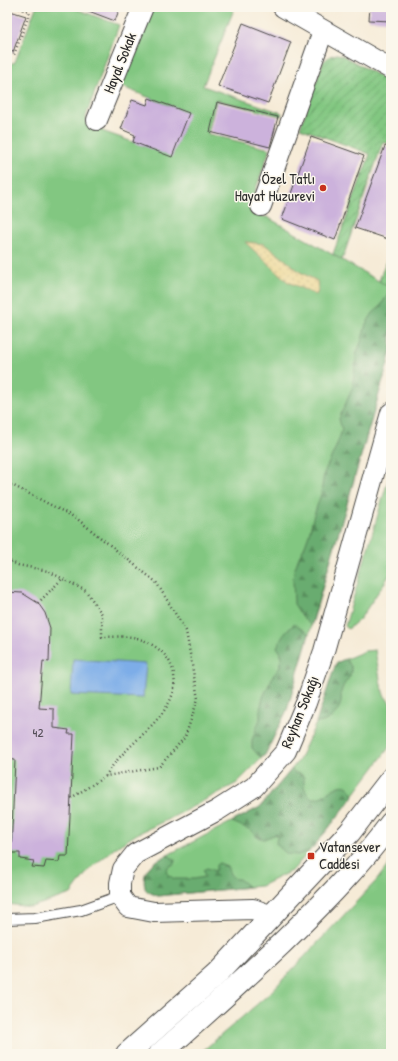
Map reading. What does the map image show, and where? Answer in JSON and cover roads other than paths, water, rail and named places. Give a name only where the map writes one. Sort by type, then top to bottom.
[{"type":"main road","points":[[126,1054],[217,974],[350,832],[391,779]]},
{"type":"main road","points":[[160,1054],[231,991],[336,890],[391,823]]},
{"type":"main road","points":[[272,916],[292,933]]},
{"type":"street","name":"Hayal Sokak","points":[[97,120],[143,7]]},
{"type":"street","points":[[283,7],[391,69]]},
{"type":"street","points":[[261,206],[323,30]]},
{"type":"street","name":"Reyhan Sokağı","points":[[120,896],[120,883],[123,869],[135,854],[218,810],[254,787],[286,751],[306,703],[324,651],[391,414]]},
{"type":"street","points":[[120,896],[128,907],[154,912],[253,909],[272,916]]},
{"type":"lane","points":[[7,919],[35,918],[82,910],[120,896]]},
{"type":"water","points":[[73,659],[146,664],[143,698],[71,695]]},
{"type":"place","name":"Özel Tatlı Hayat Huzurevi","points":[[323,188]]},
{"type":"place","name":"Vatansever Caddesi","points":[[311,856]]}]
